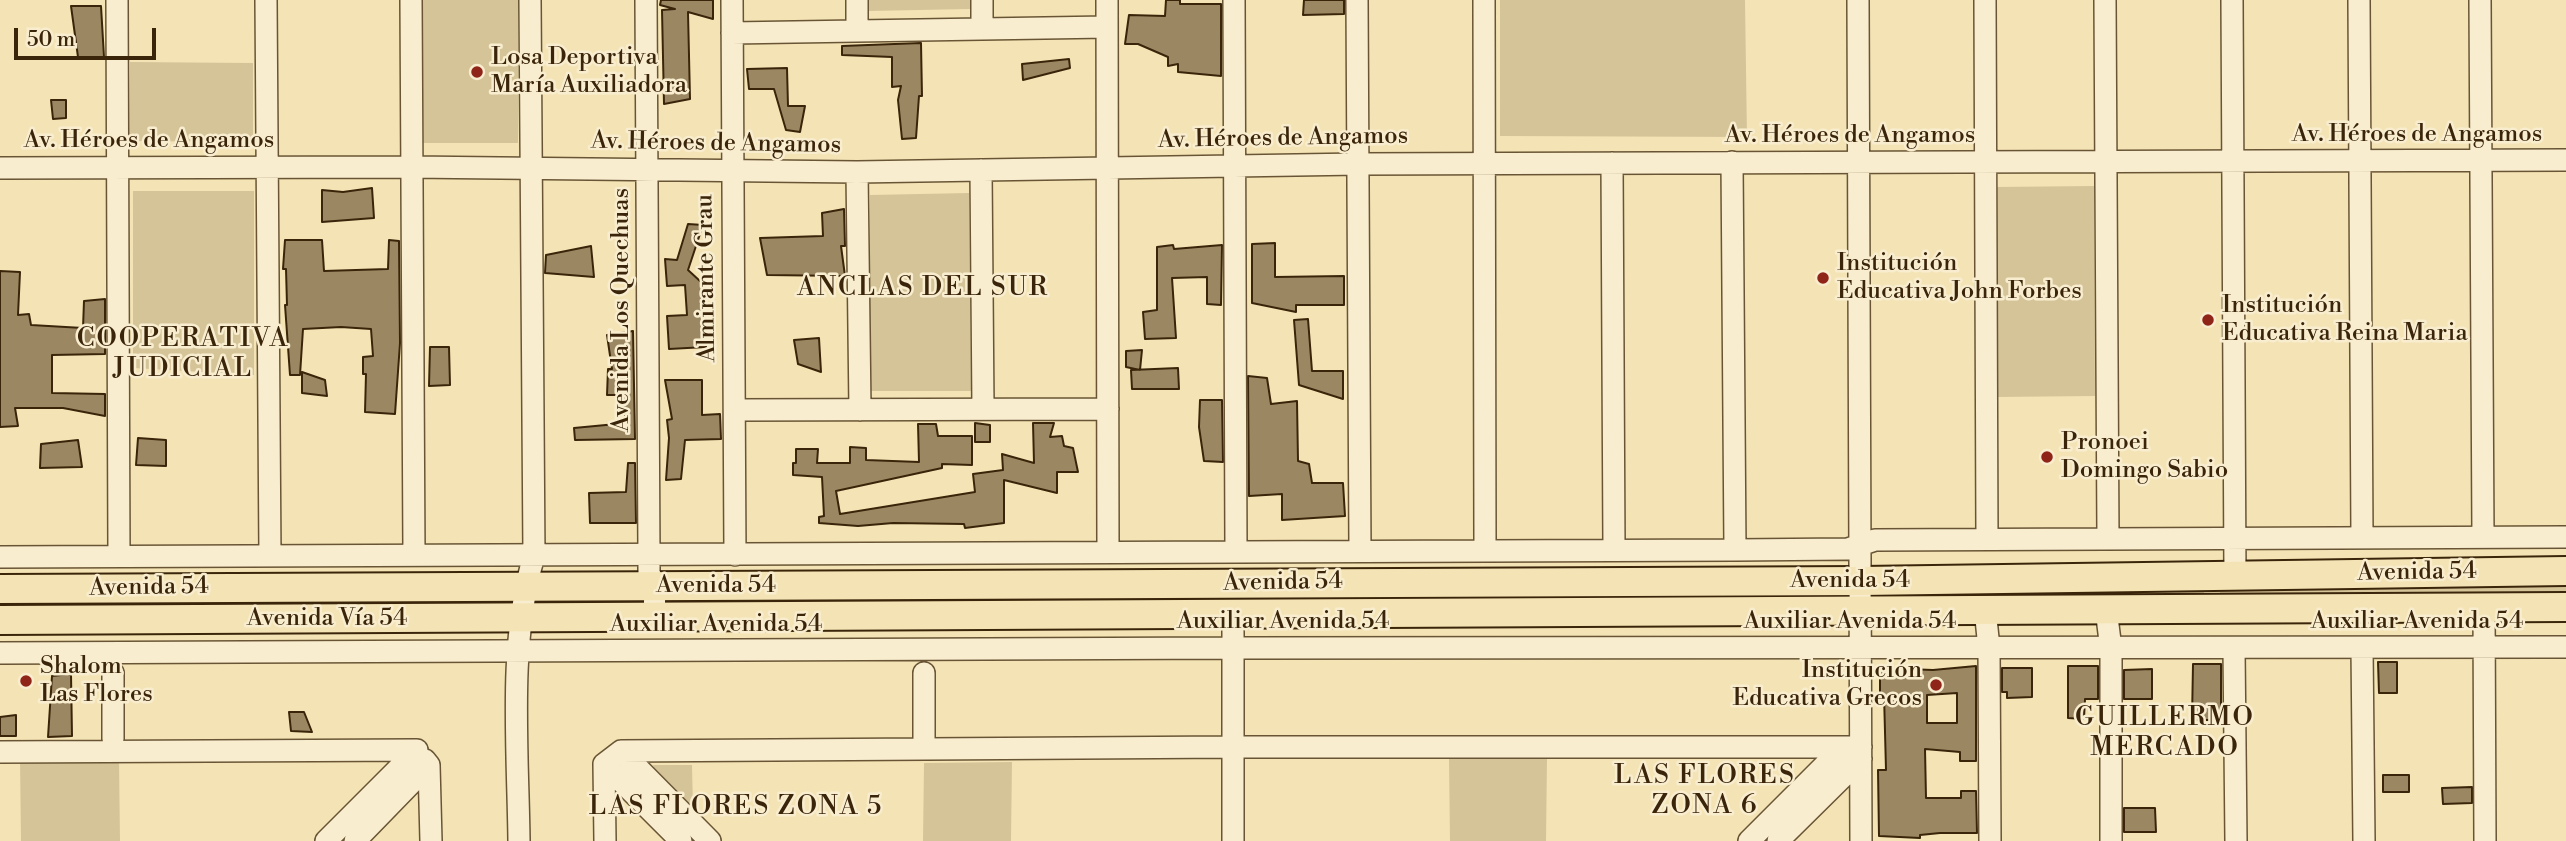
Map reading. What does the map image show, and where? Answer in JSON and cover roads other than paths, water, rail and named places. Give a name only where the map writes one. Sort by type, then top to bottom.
[{"type":"main road","name":"Avenida 54","points":[[0,589],[1861,581],[2566,571]]},
{"type":"main road","name":"Avenida 54","points":[[654,618],[2566,607]]},
{"type":"main road","name":"Avenida Vía 54","points":[[0,620],[654,618]]},
{"type":"street","points":[[117,0],[119,555]]},
{"type":"street","points":[[266,0],[270,556]]},
{"type":"street","points":[[411,0],[414,555]]},
{"type":"street","points":[[519,841],[518,652],[525,587],[534,556],[530,0]]},
{"type":"street","name":"Avenida Los Quechuas","points":[[646,0],[649,573],[655,586],[654,618]]},
{"type":"street","name":"Almirante Grau","points":[[732,0],[735,555]]},
{"type":"street","points":[[857,0],[857,31]]},
{"type":"street","points":[[982,0],[982,29]]},
{"type":"street","points":[[1107,0],[1108,551]]},
{"type":"street","points":[[1234,0],[1236,551]]},
{"type":"street","points":[[1357,0],[1360,550]]},
{"type":"street","points":[[1483,0],[1485,549]]},
{"type":"street","points":[[1858,0],[1861,841]]},
{"type":"street","points":[[1985,0],[1987,540]]},
{"type":"street","points":[[2105,0],[2108,538]]},
{"type":"street","points":[[2232,0],[2235,576]]},
{"type":"street","points":[[2359,0],[2362,536]]},
{"type":"street","points":[[2480,0],[2483,536]]},
{"type":"street","points":[[732,33],[1107,27]]},
{"type":"street","name":"Av. Héroes de Angamos","points":[[0,168],[411,167],[857,172],[1359,164],[2566,160]]},
{"type":"street","points":[[1732,162],[1735,550]]},
{"type":"street","points":[[1612,163],[1614,550]]},
{"type":"street","points":[[981,170],[983,409]]},
{"type":"street","points":[[857,172],[860,410]]},
{"type":"street","points":[[735,410],[1108,409]]},
{"type":"street","points":[[0,557],[1735,550],[1848,549],[1875,540],[2566,537]]},
{"type":"street","points":[[2484,608],[2485,841]]},
{"type":"street","points":[[1986,609],[1989,648],[1990,841]]},
{"type":"street","points":[[2106,609],[2111,649],[2111,841]]},
{"type":"street","points":[[1233,615],[1233,841]]},
{"type":"street","name":"Auxiliar Avenida 54","points":[[0,653],[1233,648],[2566,647]]},
{"type":"street","points":[[2362,648],[2364,841]]},
{"type":"street","points":[[2234,649],[2235,841]]},
{"type":"street","points":[[113,674],[113,739]]},
{"type":"street","points":[[924,674],[924,739]]},
{"type":"street","points":[[612,757],[1232,747],[1861,753]]},
{"type":"street","points":[[0,752],[423,758]]},
{"type":"street","points":[[1749,841],[1831,759],[1861,753]]},
{"type":"street","points":[[1778,841],[1861,753]]},
{"type":"street","points":[[605,841],[612,757]]},
{"type":"street","points":[[612,757],[681,841]]},
{"type":"street","points":[[612,757],[710,841]]},
{"type":"street","points":[[326,841],[423,758]]},
{"type":"street","points":[[355,841],[423,758]]},
{"type":"street","points":[[423,758],[430,841]]},
{"type":"place","name":"Losa Deportiva María Auxiliadora","points":[[477,72]]},
{"type":"place","name":"Institución Educativa John Forbes","points":[[1823,278]]},
{"type":"place","name":"Institución Educativa Reina Maria","points":[[2208,320]]},
{"type":"place","name":"Pronoei Domingo Sabio","points":[[2047,457]]},
{"type":"place","name":"Shalom Las Flores","points":[[26,681]]},
{"type":"place","name":"Institución Educativa Grecos","points":[[1936,685]]},
{"type":"district","name":"ANCLAS DEL SUR","points":[[923,289]]},
{"type":"district","name":"COOPERATIVA JUDICIAL","points":[[183,355]]},
{"type":"district","name":"GUILLERMO MERCADO","points":[[2165,734]]},
{"type":"district","name":"LAS FLORES ZONA 6","points":[[1705,792]]},
{"type":"district","name":"LAS FLORES ZONA 5","points":[[736,808]]}]
